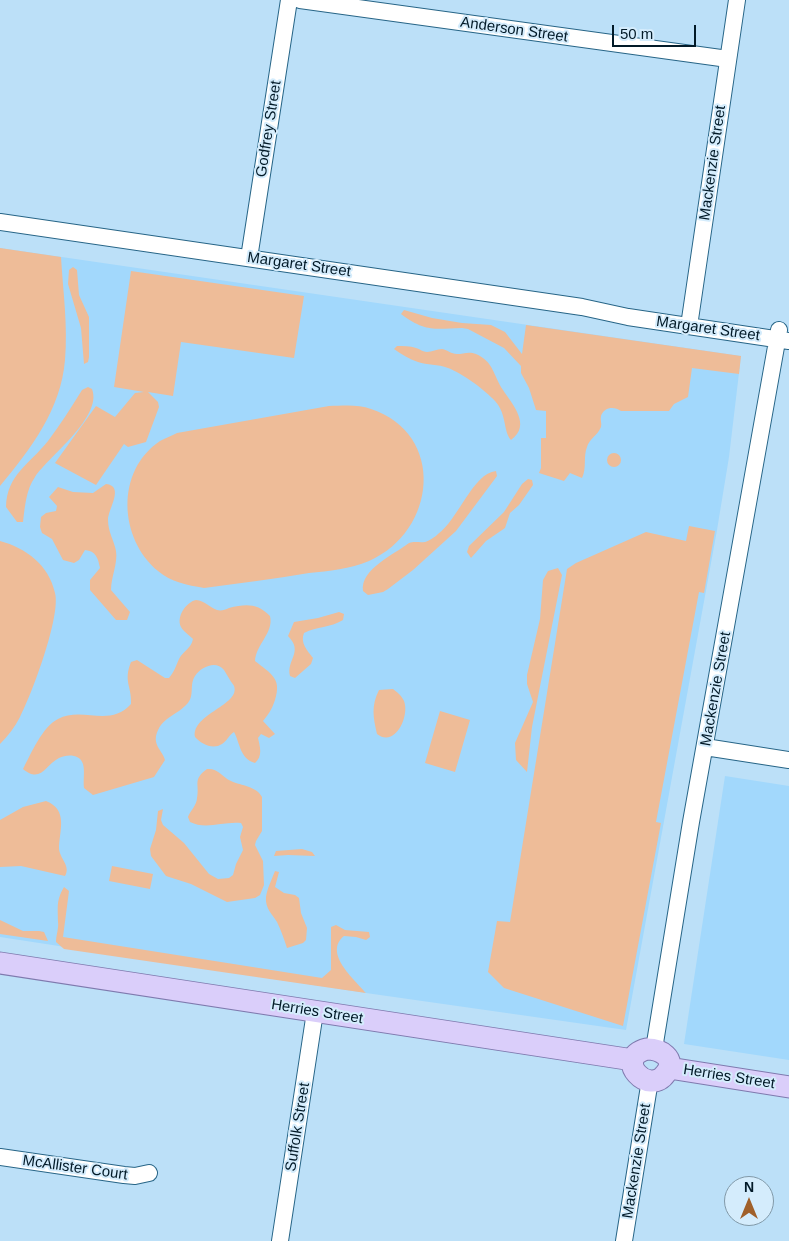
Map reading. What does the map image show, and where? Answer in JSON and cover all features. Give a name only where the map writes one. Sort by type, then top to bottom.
[{"type":"main road","name":"Herries Street","points":[[0,963],[633,1060]]},
{"type":"main road","points":[[647,1049],[660,1050],[666,1056],[669,1068],[663,1077],[657,1080],[643,1079],[637,1076],[633,1060],[640,1052],[647,1049]]},
{"type":"main road","name":"Herries Street","points":[[669,1068],[789,1087]]},
{"type":"street","name":"Godfrey Street","points":[[249,258],[289,0]]},
{"type":"street","name":"Anderson Street","points":[[300,0],[728,59]]},
{"type":"street","name":"Mackenzie Street","points":[[689,320],[737,0]]},
{"type":"street","name":"Margaret Street","points":[[0,222],[598,310],[628,317],[689,320],[784,335]]},
{"type":"street","name":"Mackenzie Street","points":[[654,1049],[705,747],[784,335]]},
{"type":"street","points":[[705,747],[789,760]]},
{"type":"street","name":"Suffolk Street","points":[[280,1241],[315,1012]]},
{"type":"street","name":"Mackenzie Street","points":[[624,1241],[650,1080]]},
{"type":"street","name":"McAllister Court","points":[[0,1157],[124,1176],[149,1173]]},
{"type":"shaded area","points":[[0,248],[741,356],[729,457],[717,530],[626,1030],[366,993],[0,937]]},
{"type":"shaded area","points":[[0,248],[61,257],[66,334],[62,378],[51,412],[23,458],[0,486]]},
{"type":"shaded area","points":[[73,267],[77,270],[79,295],[89,317],[89,357],[88,362],[84,364],[81,328],[68,284],[69,270]]},
{"type":"shaded area","points":[[131,271],[304,296],[294,358],[181,342],[173,396],[148,392],[158,402],[159,407],[146,442],[128,447],[124,444],[96,485],[55,463],[96,406],[115,417],[135,393],[144,392],[114,387]]},
{"type":"shaded area","points":[[404,310],[432,318],[491,325],[505,332],[522,354],[526,325],[741,356],[739,374],[692,368],[688,397],[674,404],[669,411],[621,411],[612,408],[607,409],[601,416],[600,430],[587,447],[582,478],[570,473],[564,481],[539,473],[541,468],[541,438],[546,438],[546,411],[536,410],[529,388],[521,373],[521,366],[504,348],[468,329],[423,327],[401,314]]},
{"type":"shaded area","points":[[397,346],[417,348],[426,352],[442,349],[455,354],[471,353],[482,357],[490,365],[515,408],[520,421],[520,428],[517,434],[511,440],[499,406],[473,382],[448,368],[421,363],[402,355],[394,349]]},
{"type":"shaded area","points":[[88,387],[92,389],[93,400],[90,412],[72,436],[35,477],[25,504],[23,522],[17,522],[6,507],[10,486],[20,471],[48,441],[82,390]]},
{"type":"shaded area","points":[[329,406],[366,407],[395,421],[412,439],[421,460],[424,483],[419,506],[409,528],[392,547],[369,561],[347,568],[204,588],[168,578],[158,571],[145,557],[136,541],[130,524],[129,487],[135,469],[145,454],[160,441],[177,433]]},
{"type":"shaded area","points":[[611,453],[617,453],[621,460],[617,467],[611,467],[607,463],[607,457]]},
{"type":"shaded area","points":[[496,471],[497,476],[456,531],[413,570],[383,592],[368,595],[363,591],[367,576],[373,569],[409,543],[430,540],[452,519],[480,480]]},
{"type":"shaded area","points":[[528,479],[532,480],[533,485],[519,505],[510,513],[505,528],[486,541],[471,558],[467,552],[469,546],[504,512],[522,484]]},
{"type":"shaded area","points":[[106,484],[112,486],[115,493],[108,520],[116,556],[111,590],[130,612],[127,620],[116,620],[90,590],[90,580],[100,568],[94,553],[85,550],[79,560],[74,563],[63,560],[52,539],[42,533],[40,527],[41,517],[46,513],[56,511],[57,506],[49,497],[58,487],[73,492],[93,493]]},
{"type":"shaded area","points":[[689,526],[715,531],[704,593],[699,592],[656,822],[661,823],[623,1026],[504,988],[488,972],[497,921],[510,922],[567,569],[576,563],[646,532],[686,541]]},
{"type":"shaded area","points":[[0,541],[19,548],[42,566],[52,583],[56,604],[50,636],[25,706],[9,735],[0,744]]},
{"type":"shaded area","points":[[558,568],[562,575],[532,727],[527,772],[516,760],[515,743],[533,702],[527,684],[527,675],[540,619],[543,580],[548,571]]},
{"type":"shaded area","points":[[196,600],[218,610],[241,606],[256,607],[270,616],[269,628],[258,649],[255,661],[270,673],[276,681],[277,693],[275,700],[263,721],[275,734],[269,738],[261,734],[258,738],[260,754],[255,763],[243,754],[234,732],[219,746],[204,744],[195,737],[196,729],[200,722],[230,699],[234,693],[234,686],[224,670],[217,665],[213,665],[205,668],[195,676],[187,704],[165,721],[158,730],[156,743],[165,760],[154,777],[93,795],[84,788],[83,764],[79,758],[66,756],[59,758],[42,772],[34,775],[23,769],[42,734],[58,719],[77,715],[114,715],[123,711],[131,704],[128,674],[131,662],[137,660],[165,678],[169,678],[181,656],[192,642],[193,639],[181,627],[180,619],[183,610],[192,601]]},
{"type":"shaded area","points":[[339,612],[344,614],[343,620],[304,633],[303,640],[306,649],[313,658],[311,664],[295,678],[290,676],[290,665],[295,651],[293,642],[288,636],[294,622]]},
{"type":"shaded area","points":[[393,689],[404,701],[405,714],[403,722],[395,734],[390,737],[384,737],[377,734],[374,706],[379,690]]},
{"type":"shaded area","points":[[440,711],[470,720],[455,772],[425,763]]},
{"type":"shaded area","points":[[207,769],[217,771],[231,781],[252,788],[262,797],[262,831],[255,845],[263,861],[264,885],[260,895],[255,898],[227,902],[191,884],[166,876],[151,856],[150,849],[156,830],[158,811],[163,809],[161,820],[163,825],[184,843],[209,874],[218,879],[229,878],[233,875],[243,850],[240,837],[243,827],[241,823],[202,825],[190,822],[188,817],[197,801],[198,779]]},
{"type":"shaded area","points":[[725,776],[789,786],[789,1060],[684,1044]]},
{"type":"shaded area","points":[[46,801],[58,810],[60,815],[59,849],[67,869],[65,876],[21,866],[0,867],[0,820],[23,807]]},
{"type":"shaded area","points":[[302,849],[312,852],[315,856],[274,856],[276,851]]},
{"type":"shaded area","points":[[112,866],[153,874],[150,889],[109,881]]},
{"type":"shaded area","points":[[275,871],[279,872],[275,887],[284,893],[295,895],[299,898],[301,913],[307,928],[306,940],[303,943],[287,948],[266,901],[267,891]]},
{"type":"shaded area","points":[[64,887],[69,891],[63,937],[322,978],[331,970],[331,927],[336,925],[345,930],[369,932],[370,937],[366,940],[344,936],[338,943],[337,950],[343,966],[366,993],[64,949],[56,942],[58,904]]},
{"type":"shaded area","points":[[0,920],[23,931],[44,932],[48,941],[0,934]]}]
